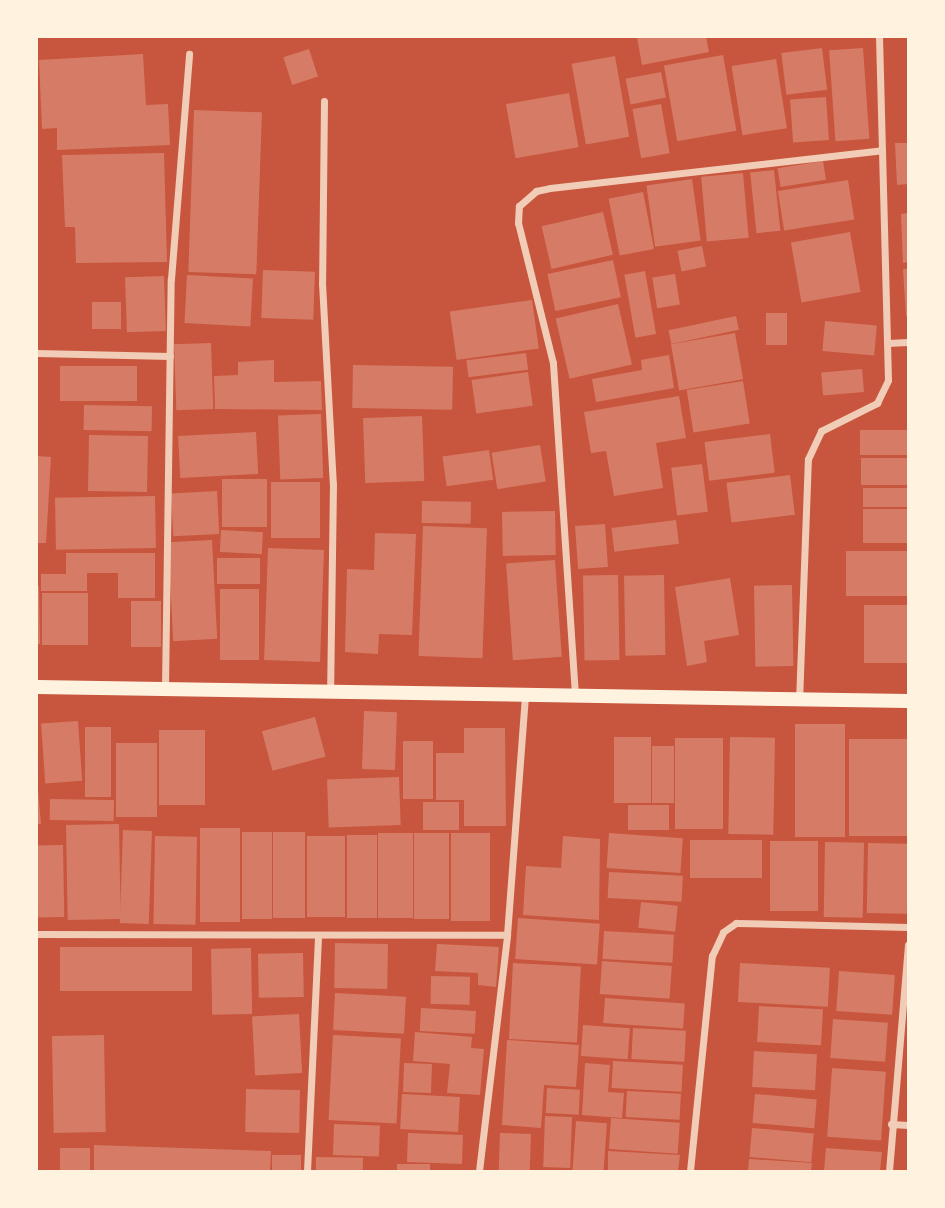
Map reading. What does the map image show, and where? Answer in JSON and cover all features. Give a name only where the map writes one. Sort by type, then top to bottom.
[{"type":"main road","points":[[37,687],[799,702],[908,701]]},
{"type":"street","points":[[799,702],[808,459],[821,430],[883,397],[887,343],[879,37]]},
{"type":"street","points":[[165,689],[170,356],[180,133],[189,54]]},
{"type":"street","points":[[324,101],[322,283],[332,484],[330,693]]},
{"type":"street","points":[[575,696],[553,363],[518,223],[519,206],[536,191],[550,188],[882,150]]},
{"type":"street","points":[[887,343],[908,342]]},
{"type":"street","points":[[37,353],[170,356]]},
{"type":"street","points":[[479,1171],[507,935],[525,696]]},
{"type":"street","points":[[690,1171],[712,956],[723,932],[736,923],[908,927]]},
{"type":"street","points":[[37,934],[507,935]]},
{"type":"street","points":[[307,1171],[318,936]]},
{"type":"street","points":[[888,1171],[908,945]]},
{"type":"street","points":[[891,1124],[908,1125]]},
{"type":"building","points":[[637,37],[706,37],[709,52],[642,65]]},
{"type":"building","points":[[822,48],[827,90],[786,95],[781,53]]},
{"type":"building","points":[[863,48],[869,139],[835,141],[829,50]]},
{"type":"building","points":[[309,49],[318,77],[292,85],[283,57]]},
{"type":"building","points":[[143,54],[146,105],[168,104],[170,145],[57,150],[57,128],[42,129],[39,60]]},
{"type":"building","points":[[723,55],[736,131],[677,141],[664,65]]},
{"type":"building","points":[[615,56],[629,137],[586,144],[572,64]]},
{"type":"building","points":[[776,59],[787,128],[743,135],[732,66]]},
{"type":"building","points":[[661,72],[666,98],[631,104],[626,79]]},
{"type":"building","points":[[569,93],[579,147],[516,158],[506,104]]},
{"type":"building","points":[[826,97],[829,140],[793,142],[790,100]]},
{"type":"building","points":[[661,104],[670,153],[641,158],[632,109]]},
{"type":"building","points":[[194,110],[262,112],[256,274],[188,272]]},
{"type":"building","points":[[895,143],[908,143],[908,184],[897,185]]},
{"type":"building","points":[[164,153],[167,262],[76,263],[75,227],[65,227],[62,155]]},
{"type":"building","points":[[823,161],[826,180],[781,187],[778,168]]},
{"type":"building","points":[[774,170],[780,231],[757,233],[750,173]]},
{"type":"building","points":[[743,173],[749,238],[707,241],[701,177]]},
{"type":"building","points":[[692,179],[701,240],[655,247],[646,185]]},
{"type":"building","points":[[848,180],[854,220],[784,231],[778,191]]},
{"type":"building","points":[[643,192],[654,249],[620,256],[609,199]]},
{"type":"building","points":[[603,212],[613,255],[552,269],[542,226]]},
{"type":"building","points":[[908,213],[908,262],[903,263],[901,214]]},
{"type":"building","points":[[850,232],[861,292],[802,302],[791,242]]},
{"type":"building","points":[[702,246],[706,267],[681,271],[677,251]]},
{"type":"building","points":[[613,260],[621,297],[555,311],[547,274]]},
{"type":"building","points":[[903,269],[908,269],[908,316],[906,316]]},
{"type":"building","points":[[263,270],[315,272],[313,320],[261,318]]},
{"type":"building","points":[[645,271],[656,334],[635,338],[624,275]]},
{"type":"building","points":[[675,274],[680,305],[657,308],[652,278]]},
{"type":"building","points":[[187,275],[253,278],[250,326],[184,323]]},
{"type":"building","points":[[164,276],[166,331],[127,332],[125,277]]},
{"type":"building","points":[[532,300],[539,349],[457,360],[450,312]]},
{"type":"building","points":[[92,302],[121,302],[121,329],[92,329]]},
{"type":"building","points":[[618,304],[632,364],[570,379],[556,318]]},
{"type":"building","points":[[766,313],[787,313],[787,345],[766,345]]},
{"type":"building","points":[[736,316],[739,330],[671,344],[669,330]]},
{"type":"building","points":[[825,321],[877,326],[874,355],[822,351]]},
{"type":"building","points":[[735,333],[743,379],[679,391],[671,344]]},
{"type":"building","points":[[211,343],[213,409],[176,410],[174,344]]},
{"type":"building","points":[[526,353],[528,370],[469,377],[466,360]]},
{"type":"building","points":[[669,355],[674,388],[596,402],[592,379],[642,370],[641,360]]},
{"type":"building","points":[[274,360],[274,382],[321,381],[322,410],[215,409],[214,376],[238,375],[238,362]]},
{"type":"building","points":[[353,365],[453,367],[452,410],[352,408]]},
{"type":"building","points":[[60,366],[137,366],[137,401],[60,401]]},
{"type":"building","points":[[862,369],[864,392],[823,395],[821,373]]},
{"type":"building","points":[[528,372],[533,406],[476,414],[472,380]]},
{"type":"building","points":[[743,381],[750,423],[693,432],[687,390]]},
{"type":"building","points":[[679,396],[686,438],[656,443],[663,488],[614,496],[606,451],[591,453],[584,412]]},
{"type":"building","points":[[84,405],[152,406],[152,431],[84,430]]},
{"type":"building","points":[[321,414],[323,478],[280,479],[278,416]]},
{"type":"building","points":[[422,416],[424,481],[365,483],[363,418]]},
{"type":"building","points":[[860,430],[908,430],[908,455],[860,455]]},
{"type":"building","points":[[256,432],[258,474],[180,478],[178,436]]},
{"type":"building","points":[[770,434],[775,473],[709,481],[704,442]]},
{"type":"building","points":[[89,435],[148,436],[147,492],[88,491]]},
{"type":"building","points":[[540,445],[546,482],[497,489],[492,453]]},
{"type":"building","points":[[489,450],[493,480],[447,486],[442,457]]},
{"type":"building","points":[[37,456],[51,457],[46,543],[37,543]]},
{"type":"building","points":[[861,458],[908,458],[908,485],[861,485]]},
{"type":"building","points":[[702,464],[708,512],[677,515],[671,468]]},
{"type":"building","points":[[790,475],[795,515],[731,523],[726,483]]},
{"type":"building","points":[[222,479],[267,479],[267,527],[222,527]]},
{"type":"building","points":[[271,482],[320,482],[320,538],[271,538]]},
{"type":"building","points":[[863,488],[908,488],[908,507],[863,507]]},
{"type":"building","points":[[217,491],[219,534],[173,536],[171,493]]},
{"type":"building","points":[[155,496],[156,548],[56,550],[55,498]]},
{"type":"building","points":[[422,501],[471,502],[471,524],[422,523]]},
{"type":"building","points":[[863,509],[908,509],[908,543],[863,543]]},
{"type":"building","points":[[555,511],[556,555],[503,556],[502,512]]},
{"type":"building","points":[[676,520],[679,544],[614,552],[611,528]]},
{"type":"building","points":[[605,524],[608,567],[578,569],[575,526]]},
{"type":"building","points":[[423,526],[487,528],[482,658],[418,656]]},
{"type":"building","points":[[221,530],[263,532],[262,554],[220,552]]},
{"type":"building","points":[[375,533],[416,534],[412,635],[379,634],[378,654],[345,652],[347,569],[374,570]]},
{"type":"building","points":[[212,540],[217,639],[173,641],[168,542]]},
{"type":"building","points":[[268,548],[324,550],[320,662],[264,660]]},
{"type":"building","points":[[846,551],[908,551],[908,596],[846,596]]},
{"type":"building","points":[[66,553],[155,553],[155,598],[118,598],[118,573],[87,573],[87,591],[41,591],[41,574],[66,574]]},
{"type":"building","points":[[217,558],[260,558],[260,584],[217,584]]},
{"type":"building","points":[[555,560],[562,657],[513,660],[506,563]]},
{"type":"building","points":[[618,575],[619,660],[584,661],[583,576]]},
{"type":"building","points":[[664,575],[665,655],[625,656],[624,576]]},
{"type":"building","points":[[730,578],[739,635],[704,641],[707,662],[687,666],[675,587]]},
{"type":"building","points":[[792,585],[793,666],[755,667],[754,586]]},
{"type":"building","points":[[39,586],[40,644],[37,644]]},
{"type":"building","points":[[220,589],[259,589],[259,660],[220,660]]},
{"type":"building","points":[[42,593],[88,593],[88,645],[42,645]]},
{"type":"building","points":[[131,601],[161,601],[161,647],[131,647]]},
{"type":"building","points":[[864,605],[908,605],[908,663],[864,663]]},
{"type":"building","points":[[364,711],[397,712],[395,770],[362,769]]},
{"type":"building","points":[[315,717],[326,757],[272,771],[262,731]]},
{"type":"building","points":[[78,721],[82,781],[45,783],[41,724]]},
{"type":"building","points":[[795,724],[845,724],[845,837],[795,837]]},
{"type":"building","points":[[85,727],[111,727],[111,797],[85,797]]},
{"type":"building","points":[[464,728],[505,728],[506,826],[464,826],[464,800],[436,800],[436,753],[464,753]]},
{"type":"building","points":[[159,730],[205,730],[205,805],[159,805]]},
{"type":"building","points":[[614,737],[651,737],[651,803],[614,803]]},
{"type":"building","points":[[730,737],[775,738],[773,835],[728,834]]},
{"type":"building","points":[[675,738],[723,738],[723,829],[675,829]]},
{"type":"building","points":[[849,739],[908,739],[908,836],[849,836]]},
{"type":"building","points":[[403,741],[433,741],[433,799],[403,799]]},
{"type":"building","points":[[116,743],[157,743],[157,817],[116,817]]},
{"type":"building","points":[[652,746],[674,746],[674,803],[652,803]]},
{"type":"building","points":[[399,777],[401,825],[329,827],[327,780]]},
{"type":"building","points":[[37,778],[41,824],[37,824]]},
{"type":"building","points":[[50,799],[114,800],[114,821],[50,820]]},
{"type":"building","points":[[423,802],[459,802],[459,830],[423,830]]},
{"type":"building","points":[[628,805],[669,805],[669,830],[628,830]]},
{"type":"building","points":[[119,824],[121,919],[68,920],[66,825]]},
{"type":"building","points":[[200,828],[240,828],[240,922],[200,922]]},
{"type":"building","points":[[123,830],[152,831],[149,924],[120,923]]},
{"type":"building","points":[[242,832],[272,832],[272,919],[242,919]]},
{"type":"building","points":[[273,832],[305,832],[305,918],[273,918]]},
{"type":"building","points":[[378,833],[413,833],[413,918],[378,918]]},
{"type":"building","points":[[414,833],[449,833],[449,919],[414,919]]},
{"type":"building","points":[[451,833],[490,833],[490,921],[451,921]]},
{"type":"building","points":[[609,833],[683,838],[680,873],[607,868]]},
{"type":"building","points":[[347,835],[377,835],[377,918],[347,918]]},
{"type":"building","points":[[155,836],[197,837],[195,925],[153,924]]},
{"type":"building","points":[[307,836],[345,836],[345,917],[307,917]]},
{"type":"building","points":[[563,836],[600,839],[599,920],[523,915],[526,866],[561,868]]},
{"type":"building","points":[[690,840],[762,840],[762,878],[690,878]]},
{"type":"building","points":[[770,841],[818,841],[818,911],[770,911]]},
{"type":"building","points":[[825,842],[864,843],[863,918],[824,917]]},
{"type":"building","points":[[868,843],[908,844],[907,914],[867,913]]},
{"type":"building","points":[[37,845],[63,845],[64,917],[38,917]]},
{"type":"building","points":[[609,872],[683,876],[682,902],[608,898]]},
{"type":"building","points":[[641,902],[678,906],[675,932],[638,928]]},
{"type":"building","points":[[518,918],[600,924],[597,965],[515,959]]},
{"type":"building","points":[[604,931],[674,935],[672,963],[603,959]]},
{"type":"building","points":[[335,943],[388,944],[387,989],[334,988]]},
{"type":"building","points":[[437,944],[499,947],[496,987],[478,985],[478,973],[435,971]]},
{"type":"building","points":[[60,947],[192,947],[192,991],[60,991]]},
{"type":"building","points":[[251,948],[252,1014],[212,1015],[211,949]]},
{"type":"building","points":[[303,953],[304,997],[259,998],[258,954]]},
{"type":"building","points":[[602,961],[672,966],[670,999],[600,994]]},
{"type":"building","points":[[513,963],[581,967],[577,1042],[509,1039]]},
{"type":"building","points":[[740,963],[830,968],[828,1007],[738,1002]]},
{"type":"building","points":[[839,971],[895,975],[892,1015],[836,1011]]},
{"type":"building","points":[[431,976],[470,977],[470,1005],[431,1004]]},
{"type":"building","points":[[335,993],[406,997],[404,1034],[333,1030]]},
{"type":"building","points":[[605,998],[685,1004],[683,1029],[603,1023]]},
{"type":"building","points":[[759,1006],[823,1009],[821,1045],[757,1042]]},
{"type":"building","points":[[421,1008],[476,1011],[475,1034],[420,1031]]},
{"type":"building","points":[[299,1014],[302,1073],[255,1075],[252,1016]]},
{"type":"building","points":[[833,1019],[888,1023],[885,1062],[830,1058]]},
{"type":"building","points":[[583,1025],[630,1028],[628,1059],[581,1056]]},
{"type":"building","points":[[633,1028],[686,1031],[684,1062],[631,1059]]},
{"type":"building","points":[[415,1032],[472,1037],[471,1048],[484,1049],[480,1095],[447,1093],[450,1064],[413,1061]]},
{"type":"building","points":[[104,1035],[106,1132],[54,1133],[52,1036]]},
{"type":"building","points":[[333,1035],[401,1039],[396,1123],[329,1120]]},
{"type":"building","points":[[507,1040],[579,1045],[576,1087],[544,1085],[541,1128],[502,1125]]},
{"type":"building","points":[[754,1051],[817,1054],[815,1090],[752,1087]]},
{"type":"building","points":[[613,1061],[683,1065],[681,1092],[612,1088]]},
{"type":"building","points":[[404,1063],[432,1064],[431,1093],[403,1092]]},
{"type":"building","points":[[585,1063],[610,1065],[608,1092],[624,1093],[622,1118],[582,1115]]},
{"type":"building","points":[[832,1068],[886,1072],[881,1141],[827,1137]]},
{"type":"building","points":[[547,1088],[580,1090],[579,1115],[546,1113]]},
{"type":"building","points":[[246,1089],[300,1090],[299,1133],[245,1132]]},
{"type":"building","points":[[627,1091],[681,1094],[680,1120],[626,1117]]},
{"type":"building","points":[[402,1094],[460,1097],[458,1132],[400,1129]]},
{"type":"building","points":[[755,1094],[817,1099],[814,1128],[752,1123]]},
{"type":"building","points":[[545,1116],[572,1117],[570,1168],[543,1167]]},
{"type":"building","points":[[611,1118],[680,1123],[678,1154],[609,1149]]},
{"type":"building","points":[[576,1121],[607,1123],[604,1171],[573,1171]]},
{"type":"building","points":[[334,1124],[380,1126],[379,1157],[333,1155]]},
{"type":"building","points":[[752,1128],[814,1133],[811,1162],[749,1157]]},
{"type":"building","points":[[408,1133],[463,1135],[462,1164],[407,1162]]},
{"type":"building","points":[[500,1133],[531,1134],[530,1171],[499,1171]]},
{"type":"building","points":[[94,1145],[271,1151],[270,1171],[94,1171]]},
{"type":"building","points":[[60,1148],[90,1148],[90,1171],[60,1171]]},
{"type":"building","points":[[826,1148],[882,1152],[880,1171],[824,1171]]},
{"type":"building","points":[[608,1151],[680,1155],[678,1171],[608,1171]]},
{"type":"building","points":[[272,1155],[301,1155],[301,1171],[272,1171]]},
{"type":"building","points":[[316,1157],[363,1158],[363,1171],[316,1171]]},
{"type":"building","points":[[749,1159],[812,1163],[811,1171],[748,1171]]},
{"type":"building","points":[[397,1164],[430,1164],[430,1171],[397,1171]]}]
